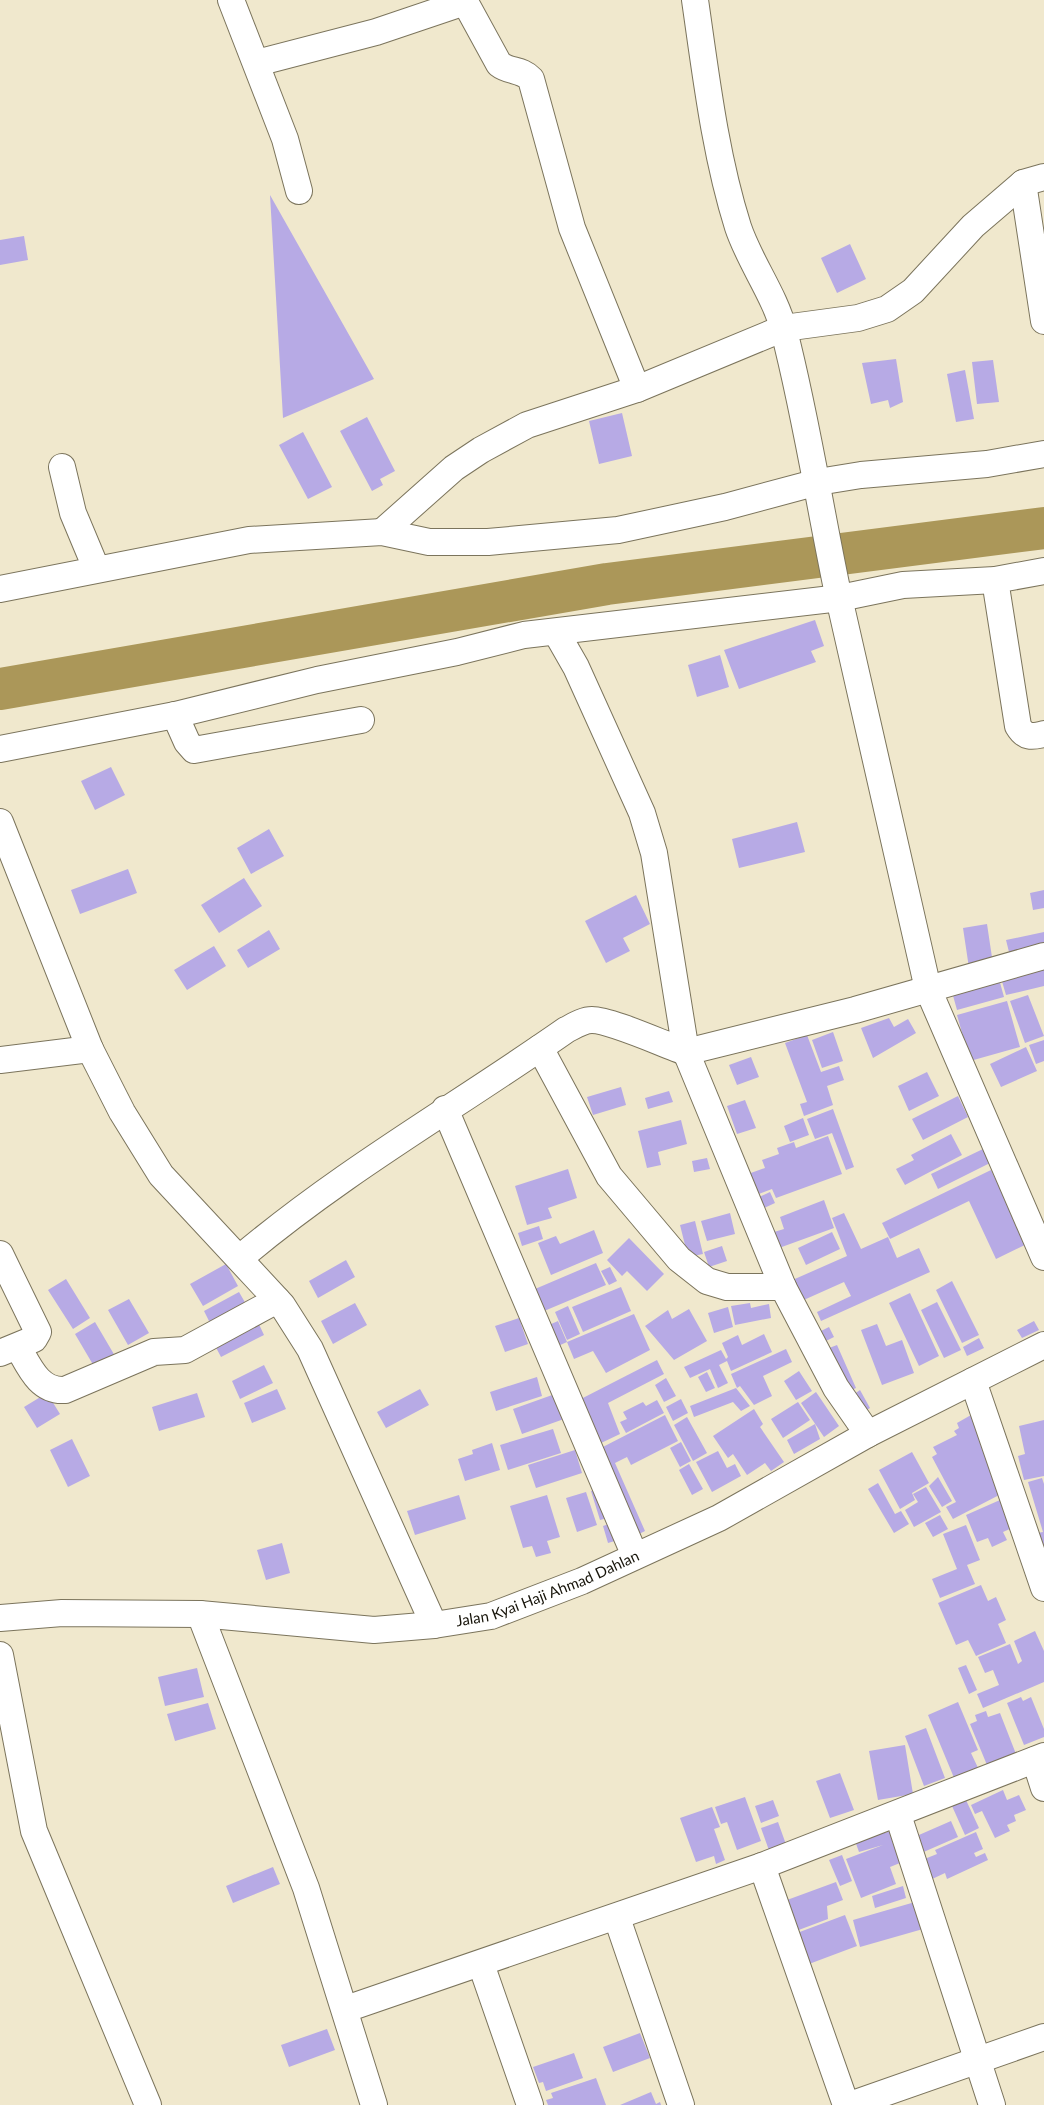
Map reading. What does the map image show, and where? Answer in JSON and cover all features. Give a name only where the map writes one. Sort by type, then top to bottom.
[{"type":"street","points":[[231,0],[285,139],[298,191]]},
{"type":"street","points":[[695,0],[714,126],[739,229],[784,328],[818,482],[823,525],[838,594],[928,989],[1044,1257]]},
{"type":"street","points":[[257,63],[376,32],[464,1],[499,64],[506,70],[526,74],[531,79],[572,228],[637,389]]},
{"type":"street","points":[[382,532],[454,468],[509,433],[637,389],[784,328],[858,318],[887,309],[913,291],[974,226],[1033,180]]},
{"type":"street","points":[[1033,180],[1044,321]]},
{"type":"street","points":[[0,589],[96,568],[249,540],[382,532],[429,542],[488,542],[618,530],[725,507],[818,482],[861,475],[987,464],[1044,454]]},
{"type":"street","points":[[62,467],[73,513],[96,568]]},
{"type":"street","points":[[0,749],[175,715],[317,680],[457,652],[524,635],[903,585],[995,580],[1044,571]]},
{"type":"street","points":[[995,580],[1018,726],[1022,734],[1030,737],[1044,734]]},
{"type":"street","points":[[556,632],[576,667],[642,813],[654,853],[686,1052],[783,1287],[836,1388],[868,1434]]},
{"type":"street","points":[[175,715],[187,742],[194,750],[361,720]]},
{"type":"street","points":[[0,822],[90,1049],[140,1145],[161,1175],[278,1300],[310,1349],[434,1625]]},
{"type":"street","points":[[240,1258],[283,1222],[356,1168],[566,1030],[593,1020],[686,1052],[855,1010],[1044,956]]},
{"type":"street","points":[[540,1048],[609,1176],[678,1259],[707,1281],[727,1287],[783,1287]]},
{"type":"street","points":[[0,1060],[90,1049]]},
{"type":"street","points":[[445,1109],[635,1556]]},
{"type":"street","points":[[0,1254],[38,1330],[34,1339],[9,1350],[43,1384],[56,1391],[65,1390],[154,1352],[185,1350],[278,1300]]},
{"type":"street","name":"Jalan Kyai Haji Ahmad Dahlan","points":[[0,1618],[62,1613],[200,1614],[374,1630],[434,1625],[491,1616],[582,1581],[719,1518],[868,1434],[1044,1345]]},
{"type":"street","points":[[973,1381],[1044,1588]]},
{"type":"street","points":[[200,1614],[306,1888],[346,2009],[374,2105]]},
{"type":"street","points":[[0,1656],[34,1831],[147,2105]]},
{"type":"street","points":[[346,2009],[762,1866],[898,1815],[1039,1758],[1044,1788]]},
{"type":"street","points":[[898,1815],[992,2105]]},
{"type":"street","points":[[762,1866],[846,2105]]},
{"type":"street","points":[[617,1917],[681,2105]]},
{"type":"street","points":[[481,1964],[530,2105]]},
{"type":"street","points":[[850,2105],[1044,2037]]},
{"type":"building","points":[[270,195],[374,379],[283,418]]},
{"type":"building","points":[[24,236],[28,260],[0,265],[0,240]]},
{"type":"building","points":[[850,244],[866,279],[837,293],[821,258]]},
{"type":"building","points":[[896,359],[903,402],[890,408],[888,400],[871,404],[862,363]]},
{"type":"building","points":[[993,360],[999,402],[977,404],[972,362]]},
{"type":"building","points":[[965,370],[974,419],[956,422],[947,374]]},
{"type":"building","points":[[622,413],[632,456],[599,464],[589,421]]},
{"type":"building","points":[[367,417],[395,471],[380,479],[383,485],[372,491],[340,431]]},
{"type":"building","points":[[303,432],[332,487],[308,499],[279,445]]},
{"type":"building","points":[[815,620],[824,646],[811,651],[816,662],[739,689],[724,650]]},
{"type":"building","points":[[720,655],[729,687],[697,697],[688,665]]},
{"type":"building","points":[[111,767],[125,795],[95,810],[81,781]]},
{"type":"building","points":[[797,822],[805,852],[739,868],[732,839]]},
{"type":"building","points":[[269,829],[284,856],[251,874],[237,848]]},
{"type":"building","points":[[128,869],[137,893],[80,914],[71,890]]},
{"type":"building","points":[[244,878],[262,906],[219,933],[201,905]]},
{"type":"building","points":[[1044,890],[1044,908],[1033,910],[1030,893]]},
{"type":"building","points":[[636,895],[650,924],[623,938],[630,951],[606,963],[585,921]]},
{"type":"building","points":[[987,924],[993,964],[969,968],[963,928]]},
{"type":"building","points":[[269,930],[280,949],[248,968],[237,950]]},
{"type":"building","points":[[1044,932],[1044,944],[1009,952],[1006,940]]},
{"type":"building","points":[[214,946],[226,966],[187,990],[174,970]]},
{"type":"building","points":[[1044,967],[1044,986],[1006,995],[1001,978]]},
{"type":"building","points":[[999,979],[1004,997],[957,1010],[952,992]]},
{"type":"building","points":[[1028,995],[1044,1036],[1025,1043],[1010,1001]]},
{"type":"building","points":[[1007,1001],[1020,1047],[970,1061],[957,1015]]},
{"type":"building","points":[[889,1018],[894,1027],[908,1019],[916,1033],[873,1058],[861,1028]]},
{"type":"building","points":[[833,1032],[843,1061],[822,1068],[812,1040]]},
{"type":"building","points":[[807,1035],[821,1072],[839,1066],[844,1080],[827,1086],[833,1105],[804,1116],[800,1104],[807,1102],[785,1043]]},
{"type":"building","points":[[1044,1040],[1044,1061],[1036,1064],[1029,1045]]},
{"type":"building","points":[[1026,1047],[1037,1071],[1001,1087],[990,1064]]},
{"type":"building","points":[[751,1057],[759,1077],[737,1085],[729,1065]]},
{"type":"building","points":[[927,1072],[939,1096],[909,1111],[898,1086]]},
{"type":"building","points":[[621,1087],[626,1105],[593,1115],[587,1097]]},
{"type":"building","points":[[669,1091],[673,1102],[648,1109],[645,1098]]},
{"type":"building","points":[[958,1096],[968,1117],[923,1140],[912,1119]]},
{"type":"building","points":[[745,1100],[756,1128],[737,1134],[727,1106]]},
{"type":"building","points":[[833,1109],[854,1167],[846,1170],[832,1133],[815,1139],[807,1119]]},
{"type":"building","points":[[803,1118],[809,1135],[790,1142],[784,1126]]},
{"type":"building","points":[[681,1120],[687,1144],[658,1152],[661,1165],[647,1168],[638,1131]]},
{"type":"building","points":[[951,1134],[962,1155],[905,1185],[896,1169],[914,1160],[911,1155]]},
{"type":"building","points":[[828,1136],[842,1174],[776,1198],[772,1189],[756,1195],[748,1174],[765,1168],[762,1160],[779,1154],[777,1148],[794,1142],[796,1148]]},
{"type":"building","points":[[983,1149],[990,1163],[938,1189],[931,1174]]},
{"type":"building","points":[[707,1158],[710,1169],[694,1172],[692,1161]]},
{"type":"building","points":[[568,1169],[577,1198],[548,1208],[552,1218],[527,1225],[515,1186]]},
{"type":"building","points":[[991,1170],[1027,1244],[996,1259],[969,1201],[890,1239],[882,1223]]},
{"type":"building","points":[[770,1192],[775,1203],[762,1209],[757,1198]]},
{"type":"building","points":[[824,1200],[834,1228],[779,1248],[774,1232],[784,1229],[780,1217]]},
{"type":"building","points":[[730,1213],[735,1234],[707,1241],[701,1221]]},
{"type":"building","points":[[844,1213],[861,1249],[888,1237],[897,1258],[919,1248],[930,1272],[821,1321],[817,1312],[851,1296],[844,1282],[797,1303],[788,1282],[847,1256],[832,1218]]},
{"type":"building","points":[[695,1221],[703,1254],[688,1257],[680,1225]]},
{"type":"building","points":[[539,1226],[543,1239],[522,1246],[518,1233]]},
{"type":"building","points":[[594,1230],[603,1253],[551,1275],[538,1243],[556,1236],[560,1244]]},
{"type":"building","points":[[832,1232],[840,1249],[806,1265],[798,1248]]},
{"type":"building","points":[[629,1238],[664,1274],[647,1291],[627,1271],[622,1276],[607,1260]]},
{"type":"building","points":[[722,1246],[727,1261],[709,1267],[704,1252]]},
{"type":"building","points":[[346,1260],[355,1277],[318,1298],[309,1281]]},
{"type":"building","points":[[596,1263],[606,1285],[537,1314],[528,1292]]},
{"type":"building","points":[[226,1264],[238,1286],[203,1306],[190,1284]]},
{"type":"building","points":[[610,1267],[617,1281],[609,1285],[601,1271]]},
{"type":"building","points":[[66,1279],[90,1318],[73,1329],[48,1290]]},
{"type":"building","points":[[952,1281],[979,1335],[962,1343],[936,1290]]},
{"type":"building","points":[[621,1287],[631,1311],[583,1332],[572,1307]]},
{"type":"building","points":[[239,1292],[250,1311],[214,1331],[204,1311]]},
{"type":"building","points":[[910,1293],[939,1356],[919,1366],[889,1303]]},
{"type":"building","points":[[129,1299],[149,1333],[128,1345],[108,1310]]},
{"type":"building","points":[[937,1302],[961,1350],[944,1358],[921,1310]]},
{"type":"building","points":[[355,1303],[367,1325],[333,1344],[321,1321]]},
{"type":"building","points":[[750,1303],[751,1308],[769,1304],[771,1318],[735,1325],[731,1306]]},
{"type":"building","points":[[568,1306],[580,1334],[567,1340],[555,1312]]},
{"type":"building","points":[[728,1307],[733,1327],[714,1333],[708,1313]]},
{"type":"building","points":[[689,1309],[707,1341],[674,1360],[645,1326],[668,1310],[672,1319]]},
{"type":"building","points":[[634,1314],[650,1350],[606,1373],[593,1351],[574,1359],[567,1342]]},
{"type":"building","points":[[256,1318],[264,1335],[221,1357],[212,1340]]},
{"type":"building","points":[[519,1318],[528,1344],[505,1352],[495,1326]]},
{"type":"building","points":[[558,1321],[567,1342],[558,1346],[549,1325]]},
{"type":"building","points":[[1034,1321],[1039,1330],[1022,1338],[1017,1330]]},
{"type":"building","points":[[95,1322],[115,1356],[95,1368],[75,1334]]},
{"type":"building","points":[[877,1324],[886,1346],[902,1340],[914,1373],[882,1385],[861,1330]]},
{"type":"building","points":[[829,1327],[834,1337],[826,1341],[821,1331]]},
{"type":"building","points":[[764,1334],[772,1352],[731,1371],[727,1361],[719,1365],[728,1383],[718,1388],[710,1369],[690,1378],[684,1367],[721,1350],[726,1359],[728,1357],[722,1343],[738,1335],[742,1345]]},
{"type":"building","points":[[979,1338],[984,1348],[967,1356],[963,1347]]},
{"type":"building","points":[[837,1345],[856,1388],[843,1394],[824,1350]]},
{"type":"building","points":[[786,1349],[792,1362],[763,1376],[772,1396],[754,1405],[740,1386],[737,1388],[731,1374]]},
{"type":"building","points":[[657,1360],[664,1374],[608,1403],[620,1434],[599,1444],[577,1401]]},
{"type":"building","points":[[264,1365],[273,1383],[240,1399],[232,1381]]},
{"type":"building","points":[[799,1371],[812,1391],[796,1400],[784,1381]]},
{"type":"building","points":[[707,1372],[715,1388],[706,1392],[698,1377]]},
{"type":"building","points":[[537,1377],[542,1396],[496,1411],[490,1392]]},
{"type":"building","points":[[666,1378],[676,1396],[664,1402],[655,1385]]},
{"type":"building","points":[[736,1388],[750,1406],[741,1411],[733,1402],[694,1417],[690,1406]]},
{"type":"building","points":[[277,1389],[286,1409],[252,1423],[244,1403]]},
{"type":"building","points":[[420,1389],[429,1405],[386,1428],[377,1412]]},
{"type":"building","points":[[860,1390],[870,1408],[860,1414],[850,1397]]},
{"type":"building","points":[[816,1392],[839,1426],[824,1437],[801,1403]]},
{"type":"building","points":[[47,1393],[60,1414],[37,1428],[24,1407]]},
{"type":"building","points":[[197,1393],[205,1417],[159,1431],[152,1407]]},
{"type":"building","points":[[555,1394],[564,1419],[522,1434],[513,1409]]},
{"type":"building","points":[[681,1399],[688,1413],[673,1421],[666,1407]]},
{"type":"building","points":[[657,1400],[664,1413],[626,1433],[620,1422],[627,1419],[623,1412],[643,1402],[646,1406]]},
{"type":"building","points":[[798,1402],[810,1420],[783,1438],[771,1419]]},
{"type":"building","points":[[754,1409],[763,1424],[760,1427],[784,1462],[771,1471],[765,1463],[747,1475],[733,1454],[728,1458],[713,1436]]},
{"type":"building","points":[[665,1415],[678,1441],[631,1465],[627,1457],[615,1463],[645,1531],[633,1537],[597,1450]]},
{"type":"building","points":[[971,1415],[990,1454],[991,1462],[988,1464],[1003,1493],[953,1519],[946,1507],[956,1502],[932,1457],[937,1454],[933,1447],[957,1435],[954,1431],[959,1428],[957,1423]]},
{"type":"building","points":[[687,1417],[707,1453],[693,1461],[674,1425]]},
{"type":"building","points":[[1044,1420],[1044,1476],[1024,1480],[1018,1456],[1025,1454],[1019,1426]]},
{"type":"building","points":[[815,1424],[820,1439],[794,1454],[787,1440]]},
{"type":"building","points":[[553,1429],[561,1453],[508,1470],[500,1445]]},
{"type":"building","points":[[72,1439],[90,1476],[68,1487],[50,1450]]},
{"type":"building","points":[[681,1442],[691,1461],[680,1467],[670,1448]]},
{"type":"building","points":[[492,1443],[500,1470],[465,1481],[458,1459],[473,1454],[472,1450]]},
{"type":"building","points":[[575,1450],[582,1473],[536,1488],[528,1465]]},
{"type":"building","points":[[718,1451],[727,1468],[735,1464],[741,1476],[712,1492],[696,1462]]},
{"type":"building","points":[[912,1452],[929,1483],[912,1493],[915,1500],[900,1509],[879,1470]]},
{"type":"building","points":[[689,1464],[703,1489],[692,1495],[679,1470]]},
{"type":"building","points":[[938,1477],[952,1501],[942,1507],[929,1486]]},
{"type":"building","points":[[1042,1478],[1044,1484],[1044,1556],[1037,1533],[1043,1532],[1028,1482]]},
{"type":"building","points":[[878,1483],[895,1514],[901,1511],[909,1524],[894,1533],[868,1489]]},
{"type":"building","points":[[926,1487],[941,1512],[914,1527],[905,1510],[918,1502],[913,1494]]},
{"type":"building","points":[[602,1488],[611,1517],[600,1520],[591,1491]]},
{"type":"building","points":[[586,1492],[597,1525],[577,1532],[566,1498]]},
{"type":"building","points":[[459,1495],[466,1519],[415,1535],[407,1511]]},
{"type":"building","points":[[547,1495],[560,1537],[547,1541],[551,1553],[536,1557],[532,1546],[523,1548],[510,1506]]},
{"type":"building","points":[[1000,1500],[1012,1528],[1003,1532],[1007,1540],[992,1547],[988,1538],[977,1542],[966,1515]]},
{"type":"building","points":[[940,1515],[948,1529],[933,1537],[925,1523]]},
{"type":"building","points":[[612,1523],[618,1540],[608,1543],[603,1526]]},
{"type":"building","points":[[966,1525],[980,1560],[967,1565],[975,1584],[940,1598],[932,1579],[957,1569],[943,1534]]},
{"type":"building","points":[[282,1543],[290,1573],[266,1580],[257,1550]]},
{"type":"building","points":[[981,1585],[988,1601],[996,1597],[1006,1620],[998,1624],[1006,1643],[976,1656],[968,1640],[956,1645],[938,1603]]},
{"type":"building","points":[[1035,1631],[1044,1651],[1044,1682],[983,1708],[977,1694],[999,1685],[993,1670],[985,1673],[978,1657],[1010,1644],[1018,1664],[1022,1661],[1014,1641]]},
{"type":"building","points":[[966,1665],[977,1690],[969,1694],[958,1668]]},
{"type":"building","points":[[197,1668],[204,1697],[165,1706],[158,1677]]},
{"type":"building","points":[[1021,1697],[1023,1701],[1031,1697],[1044,1729],[1044,1737],[1024,1745],[1007,1703]]},
{"type":"building","points":[[958,1702],[978,1750],[971,1753],[979,1770],[957,1785],[928,1715]]},
{"type":"building","points":[[208,1703],[216,1729],[175,1741],[167,1714]]},
{"type":"building","points":[[986,1711],[988,1717],[1000,1713],[1016,1754],[987,1765],[970,1724],[977,1721],[975,1715]]},
{"type":"building","points":[[926,1728],[945,1778],[924,1786],[905,1736]]},
{"type":"building","points":[[905,1745],[913,1794],[878,1800],[869,1751]]},
{"type":"building","points":[[840,1773],[854,1810],[830,1818],[816,1781]]},
{"type":"building","points":[[1003,1790],[1007,1800],[1019,1795],[1026,1810],[1014,1815],[1016,1821],[1007,1825],[1010,1831],[995,1838],[982,1811],[975,1814],[971,1805]]},
{"type":"building","points":[[745,1797],[761,1841],[737,1850],[727,1822],[721,1824],[715,1807]]},
{"type":"building","points":[[773,1800],[779,1816],[761,1823],[755,1806]]},
{"type":"building","points":[[966,1800],[979,1828],[965,1835],[952,1806]]},
{"type":"building","points":[[712,1807],[720,1827],[714,1829],[725,1860],[716,1864],[714,1856],[696,1862],[680,1818]]},
{"type":"building","points":[[951,1821],[958,1837],[919,1854],[912,1838]]},
{"type":"building","points":[[778,1822],[788,1850],[771,1856],[761,1828]]},
{"type":"building","points":[[883,1828],[885,1833],[893,1830],[896,1839],[892,1841],[900,1863],[890,1867],[896,1884],[861,1898],[846,1859],[883,1845],[859,1852],[854,1838]]},
{"type":"building","points":[[976,1832],[983,1849],[974,1853],[976,1857],[985,1853],[988,1860],[947,1879],[945,1873],[930,1880],[922,1860],[937,1854],[935,1850]]},
{"type":"building","points":[[842,1855],[852,1881],[840,1886],[829,1860]]},
{"type":"building","points":[[273,1867],[280,1884],[233,1903],[226,1886]]},
{"type":"building","points":[[836,1882],[843,1900],[827,1906],[828,1919],[796,1931],[787,1900]]},
{"type":"building","points":[[903,1886],[906,1898],[875,1908],[872,1896]]},
{"type":"building","points":[[915,1902],[923,1929],[860,1947],[853,1920]]},
{"type":"building","points":[[845,1915],[857,1946],[809,1964],[797,1933]]},
{"type":"building","points":[[327,2029],[335,2050],[289,2067],[281,2045]]},
{"type":"building","points":[[640,2033],[650,2058],[613,2072],[603,2047]]},
{"type":"building","points":[[574,2053],[583,2078],[546,2091],[543,2082],[539,2083],[533,2067]]},
{"type":"building","points":[[596,2078],[606,2105],[548,2105],[546,2100],[553,2098],[551,2093]]},
{"type":"building","points":[[651,2092],[656,2104],[660,2102],[661,2105],[620,2105]]},
{"type":"waterway","points":[[0,689],[607,584],[1044,528]]}]
